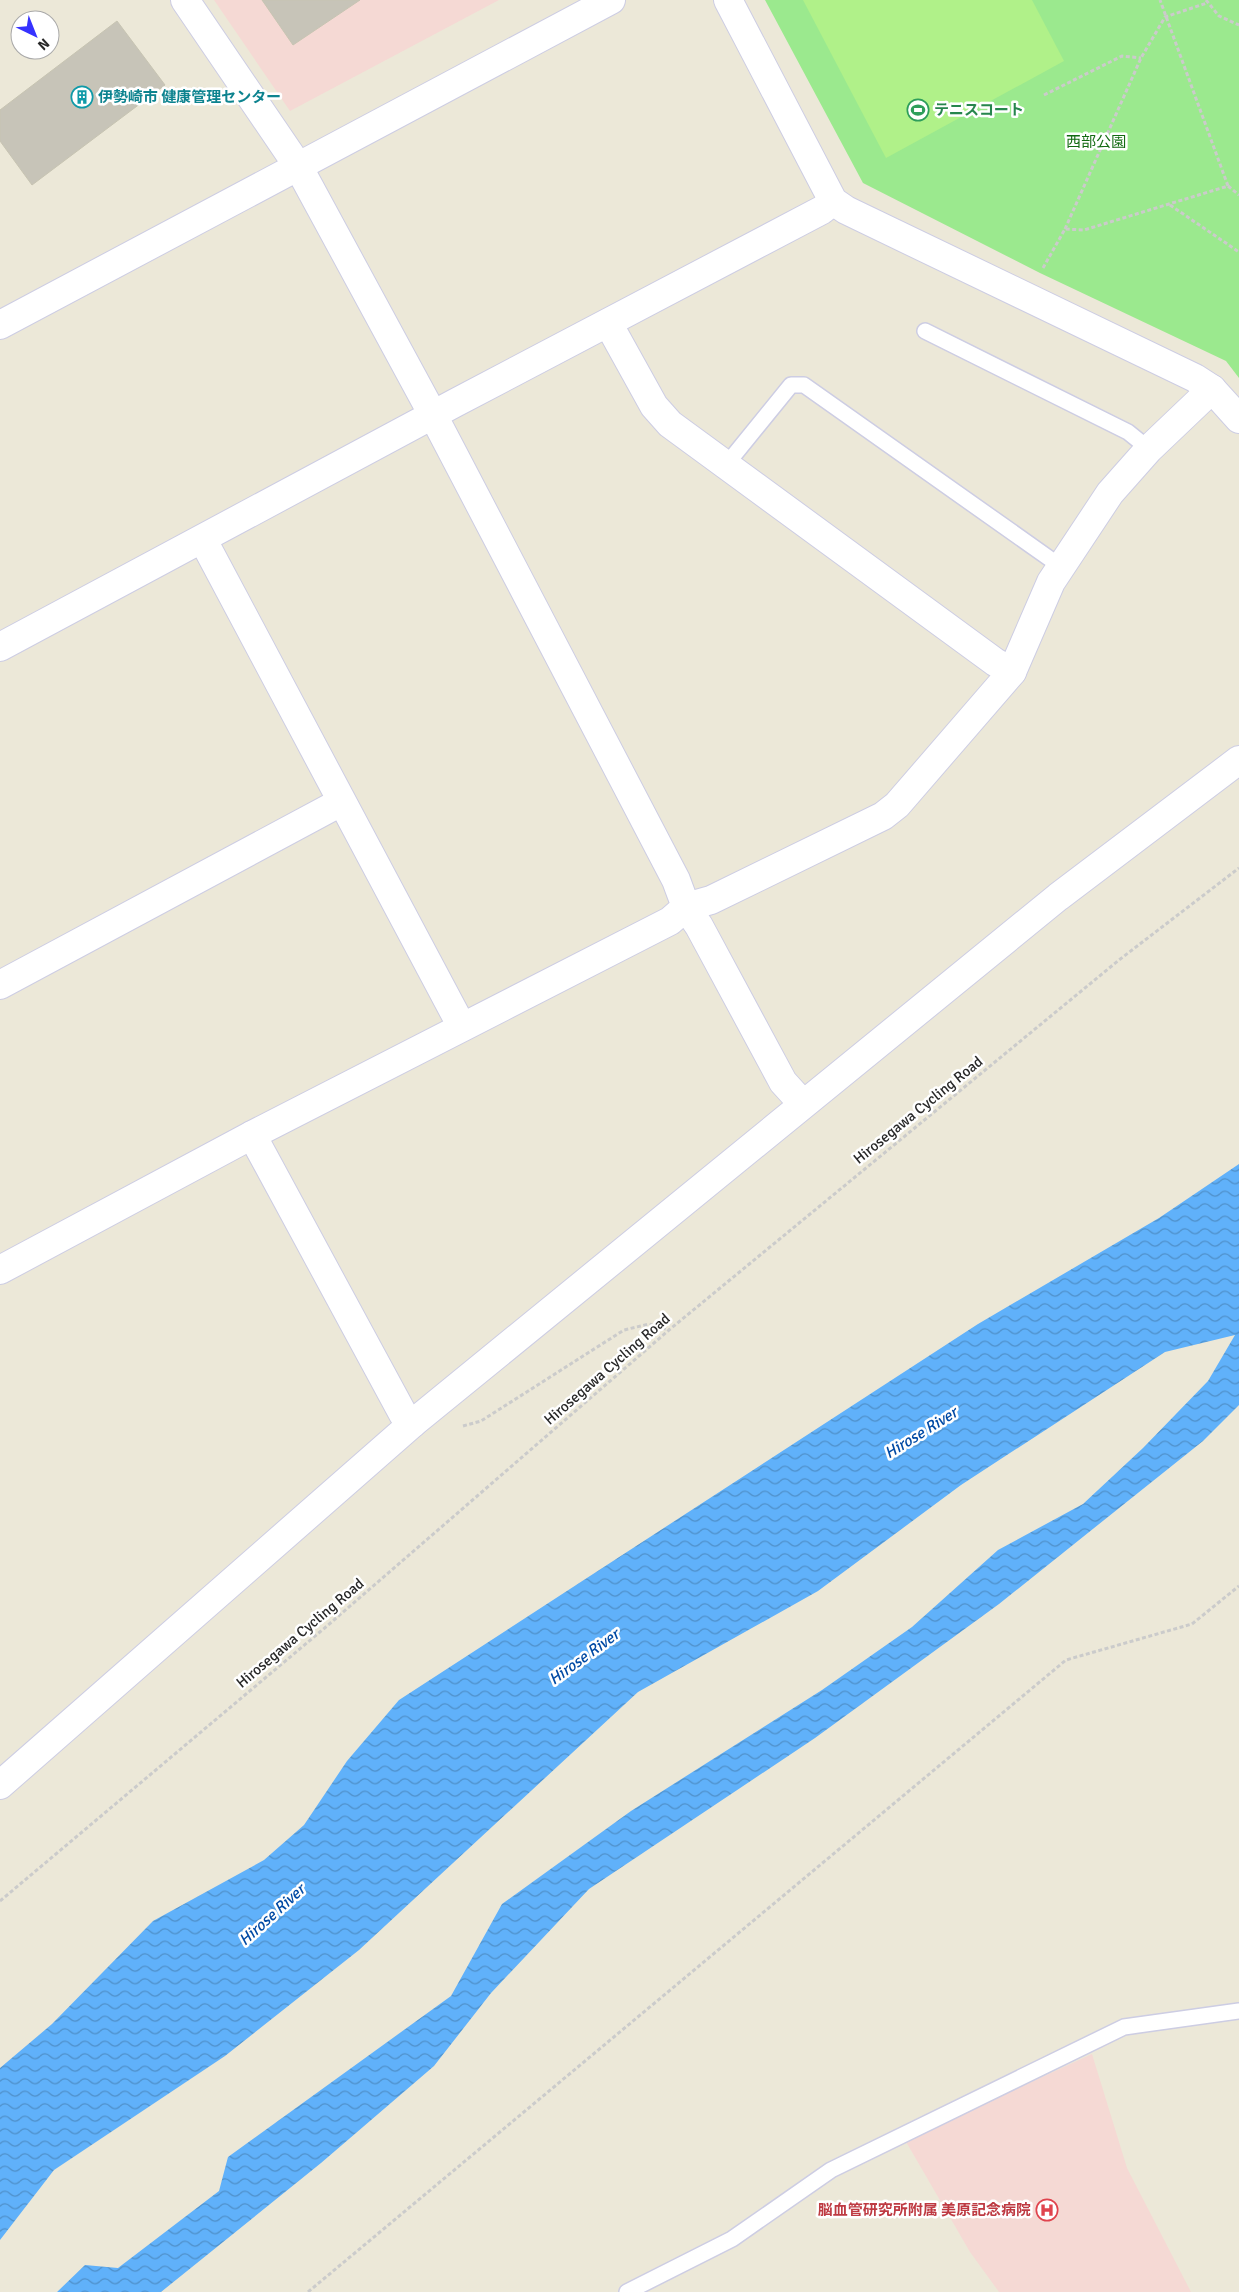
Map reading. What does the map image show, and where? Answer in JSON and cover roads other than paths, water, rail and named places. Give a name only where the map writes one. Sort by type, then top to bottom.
[{"type":"street","points":[[185,0],[298,166],[433,415],[676,880],[686,907],[699,926],[783,1082],[802,1104]]},
{"type":"street","points":[[0,325],[611,0]]},
{"type":"street","points":[[728,0],[833,201],[846,210],[1195,378],[1212,389],[1239,419]]},
{"type":"street","points":[[0,647],[203,540],[433,415],[813,215],[833,201]]},
{"type":"street","points":[[608,324],[654,406],[670,424],[995,662],[1012,672]]},
{"type":"street","points":[[0,1270],[252,1135],[670,921],[686,907],[712,900],[883,816],[897,805],[1012,672],[1038,609],[1060,566],[1110,493],[1149,449],[1212,389]]},
{"type":"street","points":[[203,540],[462,1028]]},
{"type":"street","points":[[0,1785],[413,1423],[1058,897],[1239,760]]},
{"type":"street","points":[[0,985],[341,802]]},
{"type":"street","points":[[252,1135],[403,1414],[413,1423]]},
{"type":"lane","points":[[925,332],[1128,432],[1149,449]]},
{"type":"lane","points":[[726,465],[791,385],[804,384],[1060,566]]},
{"type":"lane","points":[[627,2292],[732,2239],[830,2170],[1124,2027],[1239,2011]]},
{"type":"water","name":"Hirose River","points":[[1239,1164],[1239,1405],[1203,1441],[999,1604],[815,1738],[589,1889],[491,1993],[434,2066],[321,2163],[161,2292],[57,2292],[85,2265],[118,2268],[219,2191],[228,2157],[451,1996],[502,1904],[631,1811],[822,1690],[912,1627],[998,1550],[1083,1504],[1143,1448],[1208,1381],[1235,1335],[1165,1352],[961,1485],[818,1591],[638,1692],[359,1950],[225,2056],[54,2170],[0,2240],[0,2068],[52,2024],[153,1921],[264,1860],[304,1825],[347,1761],[399,1700],[978,1324],[1159,1218]]},
{"type":"place","name":"伊勢崎市 健康管理センター","points":[[82,97]]},
{"type":"place","name":"テニスコート","points":[[918,110]]},
{"type":"place","name":"脳血管研究所附属 美原記念病院","points":[[1047,2210]]},
{"type":"park label","name":"西部公園","points":[[1096,142]]}]
